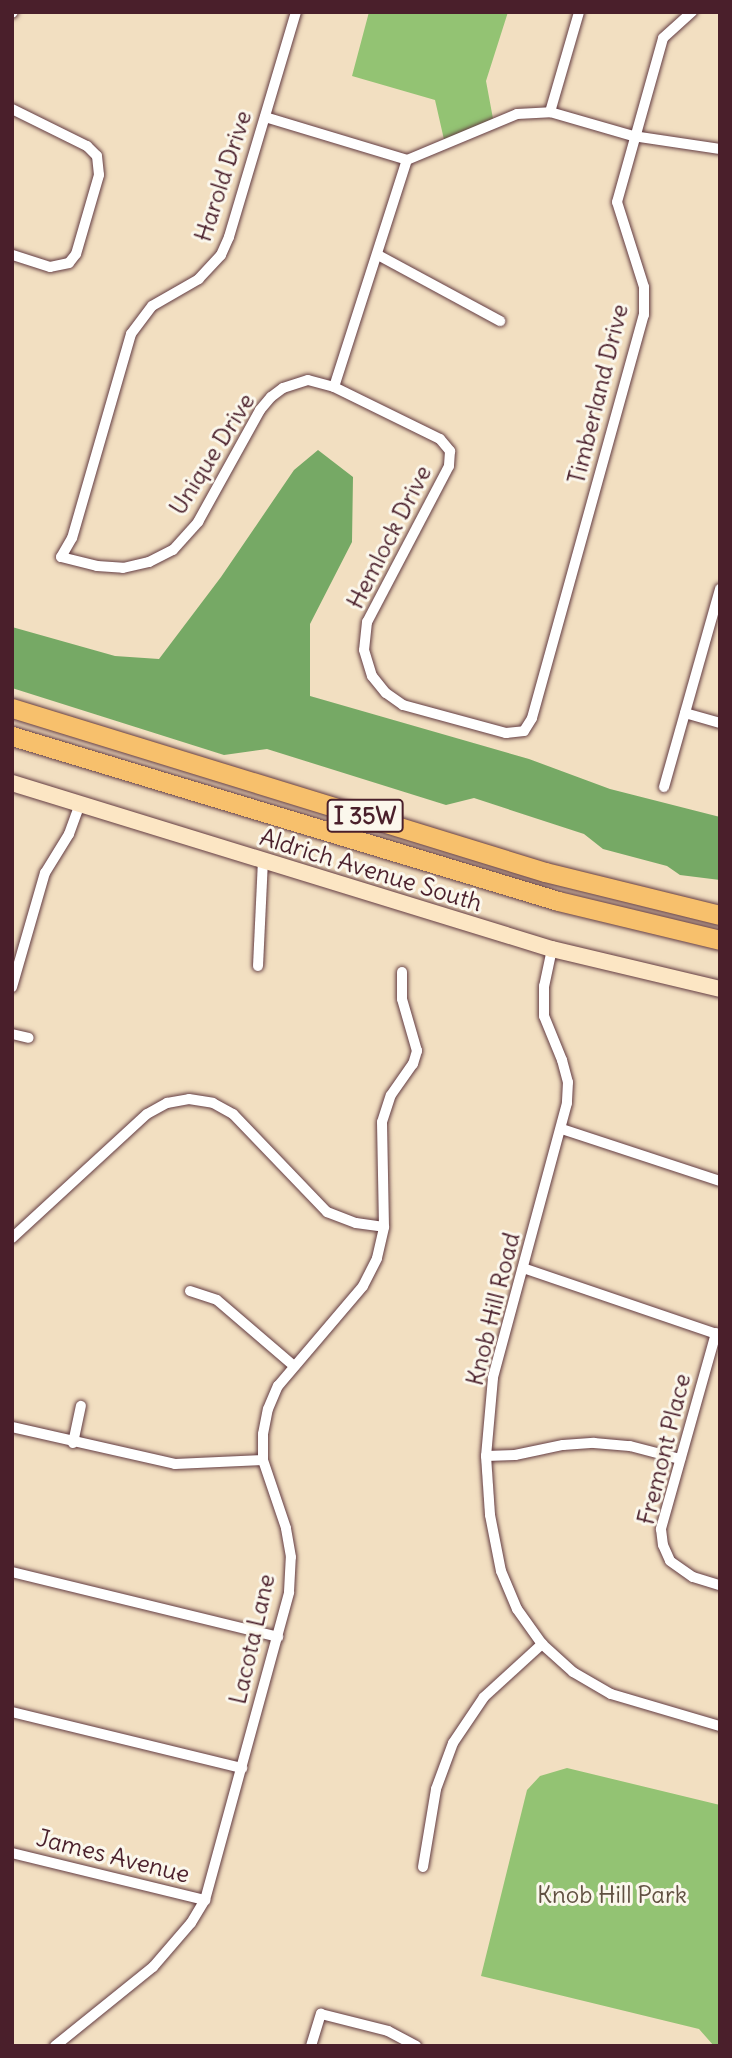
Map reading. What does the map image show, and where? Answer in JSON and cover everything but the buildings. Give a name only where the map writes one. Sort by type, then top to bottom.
[{"type":"highway","name":"I 35W","points":[[12,708],[545,872],[720,915]]},
{"type":"highway","name":"I 35W","points":[[12,736],[558,901],[720,940]]},
{"type":"street","name":"Harold Drive","points":[[61,556],[72,538],[131,334],[152,306],[199,279],[221,255],[296,12]]},
{"type":"street","points":[[550,112],[579,12]]},
{"type":"street","name":"Timberland Drive","points":[[532,718],[644,315],[643,287],[617,202],[663,38],[692,12]]},
{"type":"street","points":[[12,109],[87,146],[97,156],[99,175],[76,254],[69,263],[50,267],[12,255]]},
{"type":"street","points":[[265,117],[407,160],[517,114],[550,112],[634,136],[720,149]]},
{"type":"street","points":[[334,387],[407,160]]},
{"type":"street","points":[[377,255],[500,321]]},
{"type":"street","name":"Unique Drive","points":[[61,556],[97,566],[123,568],[149,562],[173,550],[198,522],[260,410],[271,397],[290,385],[308,380],[334,387]]},
{"type":"street","name":"Hemlock Drive","points":[[334,387],[440,439],[450,451],[449,466],[367,622],[364,650],[372,676],[386,693],[403,705],[506,733],[524,731],[532,718]]},
{"type":"street","points":[[664,787],[720,589]]},
{"type":"street","points":[[685,713],[720,723]]},
{"type":"street","name":"Aldrich Avenue South","points":[[12,783],[552,949],[720,989]]},
{"type":"street","points":[[12,987],[45,873],[69,834],[80,803]]},
{"type":"street","points":[[258,966],[263,860]]},
{"type":"street","name":"Knob Hill Road","points":[[552,949],[543,1003],[548,1029],[568,1082],[562,1129],[493,1378],[486,1456],[490,1515],[501,1571],[517,1609],[542,1644],[573,1672],[611,1694],[720,1726]]},
{"type":"street","name":"Lacota Lane","points":[[55,2046],[153,1967],[191,1923],[205,1900],[289,1592],[291,1557],[285,1528],[263,1460],[263,1434],[268,1409],[278,1386],[363,1286],[377,1258],[384,1227],[382,1122],[391,1095],[413,1064],[417,1051],[402,999],[402,972]]},
{"type":"street","points":[[12,1034],[29,1038]]},
{"type":"street","points":[[12,1238],[147,1114],[167,1103],[189,1099],[213,1103],[233,1114],[327,1212],[356,1223],[384,1227]]},
{"type":"street","points":[[562,1129],[720,1181]]},
{"type":"street","points":[[523,1268],[718,1334]]},
{"type":"street","points":[[190,1291],[217,1300],[294,1366]]},
{"type":"street","name":"Fremont Place","points":[[718,1334],[661,1529],[663,1545],[670,1561],[692,1577],[720,1585]]},
{"type":"street","points":[[73,1443],[81,1406]]},
{"type":"street","points":[[12,1427],[175,1465],[263,1460]]},
{"type":"street","points":[[486,1456],[516,1455],[563,1445],[594,1443],[630,1446],[680,1460]]},
{"type":"street","points":[[12,1572],[278,1637]]},
{"type":"street","points":[[423,1867],[436,1789],[453,1743],[484,1697],[542,1644]]},
{"type":"street","points":[[12,1712],[242,1768]]},
{"type":"street","name":"James Avenue","points":[[12,1853],[205,1900]]},
{"type":"street","points":[[311,2046],[321,2014],[388,2031],[415,2046]]},
{"type":"green space","points":[[369,12],[508,12],[486,81],[494,124],[445,144],[435,100],[352,76]]},
{"type":"green space","points":[[318,450],[353,477],[352,542],[310,624],[310,696],[529,759],[610,789],[720,817],[720,880],[680,875],[667,866],[603,849],[584,834],[474,798],[446,805],[267,749],[224,755],[12,688],[12,627],[115,656],[159,659],[221,577],[294,470]]},
{"type":"green space","name":"Knob Hill Park","points":[[567,1768],[720,1805],[720,2046],[714,2046],[699,2029],[481,1976],[527,1790],[540,1776]]}]
